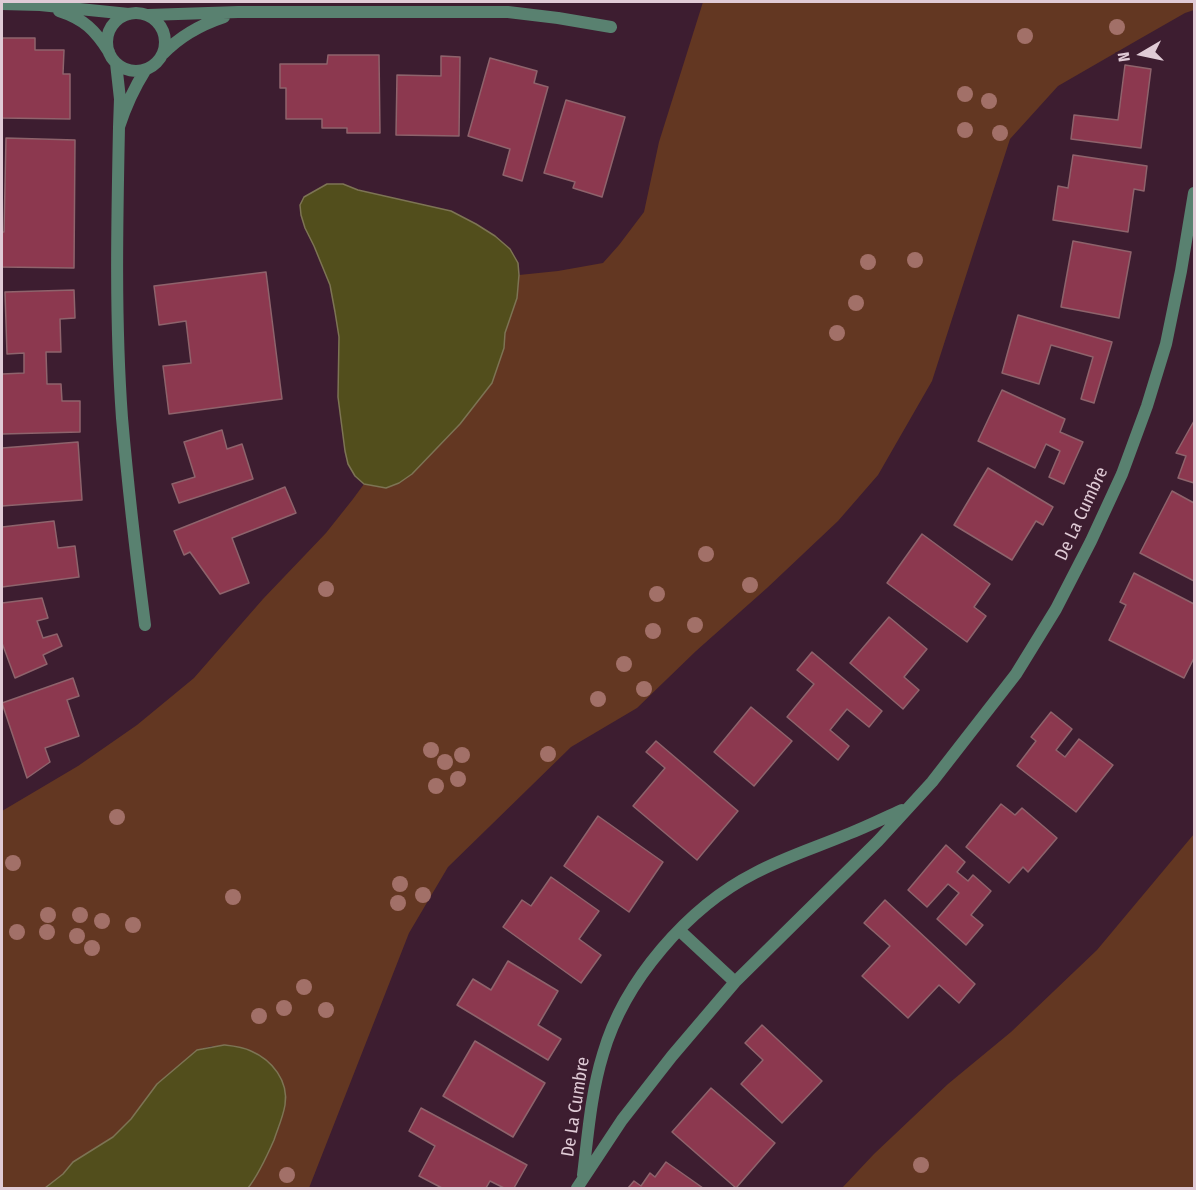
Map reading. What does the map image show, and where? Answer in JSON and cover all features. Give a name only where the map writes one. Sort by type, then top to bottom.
[{"type":"street","points":[[2,4],[40,5],[148,15],[238,12],[508,12],[611,27]]},
{"type":"street","points":[[40,5],[64,12],[80,20],[97,34],[113,58],[123,67],[138,71],[153,65],[175,41],[193,30],[238,12]]},
{"type":"street","points":[[129,14],[120,18],[113,25],[108,43],[120,99],[117,229],[118,334],[130,507],[144,626]]},
{"type":"street","points":[[148,15],[156,20],[165,37],[162,55]]},
{"type":"street","points":[[119,127],[126,104],[146,69]]},
{"type":"street","name":"De La Cumbre","points":[[580,1184],[622,1120],[672,1056],[735,982],[878,841],[932,783],[1016,674],[1056,609],[1122,474],[1147,406],[1166,344],[1194,193]]},
{"type":"street","name":"De La Cumbre","points":[[580,1184],[594,1087],[603,1052],[636,983],[664,946],[720,894],[754,873],[909,807]]},
{"type":"street","points":[[679,930],[735,982]]},
{"type":"shaded area","points":[[703,2],[1194,2],[1194,10],[1058,86],[1010,139],[932,381],[878,475],[838,521],[637,708],[571,747],[448,867],[409,933],[309,1188],[248,1188],[267,1156],[280,1125],[212,1046],[197,1050],[157,1084],[131,1119],[113,1137],[73,1162],[63,1174],[45,1188],[2,1188],[2,811],[78,766],[137,725],[194,678],[263,599],[326,533],[364,484],[386,488],[412,474],[460,424],[492,383],[517,298],[519,275],[603,263],[619,245],[644,212],[659,142]]},
{"type":"shaded area","points":[[327,184],[343,184],[358,190],[451,211],[495,236],[510,249],[518,263],[517,298],[492,383],[460,424],[412,474],[386,488],[364,484],[355,476],[348,464],[345,451],[338,397],[339,337],[335,312],[330,285],[305,228],[300,205],[304,197]]},
{"type":"shaded area","points":[[1194,834],[1194,1188],[842,1188],[874,1154],[948,1084],[1011,1032],[1097,950]]},
{"type":"shaded area","points":[[224,1045],[248,1050],[266,1060],[282,1080],[286,1096],[282,1118],[274,1140],[248,1188],[45,1188],[63,1174],[73,1162],[113,1137],[131,1119],[157,1084],[197,1050]]},
{"type":"building","points":[[2,38],[35,38],[35,50],[64,50],[63,74],[70,74],[70,119],[2,118]]},
{"type":"building","points":[[328,55],[379,55],[380,133],[347,133],[347,128],[322,128],[322,119],[286,119],[286,88],[280,88],[280,64],[327,64]]},
{"type":"building","points":[[441,56],[460,57],[459,136],[396,135],[397,75],[441,76]]},
{"type":"building","points":[[490,58],[537,71],[534,83],[548,87],[522,181],[503,175],[510,149],[468,136]]},
{"type":"building","points":[[1125,65],[1151,69],[1141,148],[1071,139],[1074,115],[1118,120]]},
{"type":"building","points":[[566,100],[625,117],[602,197],[573,188],[575,182],[544,173]]},
{"type":"building","points":[[6,138],[75,140],[74,268],[2,267]]},
{"type":"building","points":[[1073,155],[1147,166],[1144,191],[1134,189],[1128,232],[1053,220],[1058,186],[1068,188]]},
{"type":"building","points":[[1073,241],[1131,252],[1119,318],[1061,307]]},
{"type":"building","points":[[266,272],[282,399],[169,414],[163,366],[191,363],[186,321],[159,325],[154,286]]},
{"type":"building","points":[[74,290],[75,318],[60,319],[61,352],[46,352],[47,384],[61,384],[62,401],[80,401],[80,432],[2,434],[2,374],[24,373],[24,353],[7,354],[5,292]]},
{"type":"building","points":[[1018,315],[1112,342],[1094,403],[1081,399],[1093,357],[1051,345],[1039,384],[1002,373]]},
{"type":"building","points":[[1002,390],[1065,419],[1060,432],[1083,442],[1064,484],[1049,477],[1060,451],[1046,444],[1035,468],[978,441]]},
{"type":"building","points":[[1194,421],[1194,483],[1178,478],[1186,456],[1176,453]]},
{"type":"building","points":[[222,430],[227,449],[242,444],[253,479],[179,503],[172,484],[195,477],[184,442]]},
{"type":"building","points":[[78,442],[82,500],[2,506],[2,448]]},
{"type":"building","points":[[988,468],[1053,507],[1043,525],[1036,521],[1012,560],[954,525]]},
{"type":"building","points":[[285,487],[296,513],[232,538],[249,583],[220,594],[190,552],[184,555],[174,531]]},
{"type":"building","points":[[1172,491],[1194,503],[1194,581],[1140,553]]},
{"type":"building","points":[[54,521],[58,548],[75,546],[79,577],[2,587],[2,527]]},
{"type":"building","points":[[922,534],[990,584],[974,607],[986,616],[967,642],[887,583]]},
{"type":"building","points":[[1134,573],[1194,604],[1194,658],[1184,678],[1109,640],[1126,605],[1120,602]]},
{"type":"building","points":[[42,598],[48,618],[37,621],[43,638],[57,634],[62,646],[43,655],[47,664],[15,678],[2,643],[2,603]]},
{"type":"building","points":[[889,617],[927,649],[904,677],[919,690],[903,709],[850,663]]},
{"type":"building","points":[[812,652],[882,711],[869,727],[847,709],[830,730],[849,746],[838,760],[787,717],[814,684],[797,670]]},
{"type":"building","points":[[73,678],[79,696],[67,700],[79,736],[45,748],[50,762],[27,778],[2,703]]},
{"type":"building","points":[[751,707],[792,741],[754,786],[714,752]]},
{"type":"building","points":[[1051,712],[1072,729],[1056,750],[1065,757],[1079,739],[1113,765],[1076,812],[1017,766],[1036,741],[1031,737]]},
{"type":"building","points":[[656,741],[738,811],[697,860],[633,806],[665,768],[646,752]]},
{"type":"building","points":[[1001,804],[1015,815],[1022,808],[1057,838],[1028,872],[1023,867],[1009,883],[966,847]]},
{"type":"building","points":[[598,816],[663,862],[629,912],[564,866]]},
{"type":"building","points":[[946,845],[965,862],[957,872],[968,881],[973,875],[991,891],[971,915],[983,925],[966,945],[937,919],[959,893],[948,884],[927,907],[908,890]]},
{"type":"building","points":[[551,877],[599,911],[579,939],[601,955],[581,983],[503,927],[522,900],[531,906]]},
{"type":"building","points":[[885,900],[975,984],[959,1003],[939,985],[908,1018],[862,976],[890,946],[864,923]]},
{"type":"building","points":[[508,961],[558,991],[538,1025],[561,1039],[548,1060],[457,1005],[473,979],[491,990]]},
{"type":"building","points":[[762,1025],[822,1081],[782,1123],[741,1084],[763,1060],[745,1043]]},
{"type":"building","points":[[475,1041],[545,1083],[513,1137],[443,1096]]},
{"type":"building","points":[[711,1088],[775,1143],[736,1188],[672,1132]]},
{"type":"building","points":[[421,1108],[527,1165],[514,1188],[504,1188],[490,1181],[486,1188],[442,1188],[419,1176],[435,1146],[409,1131]]},
{"type":"building","points":[[666,1162],[703,1188],[628,1188],[634,1181],[641,1186],[650,1173],[655,1177]]}]
